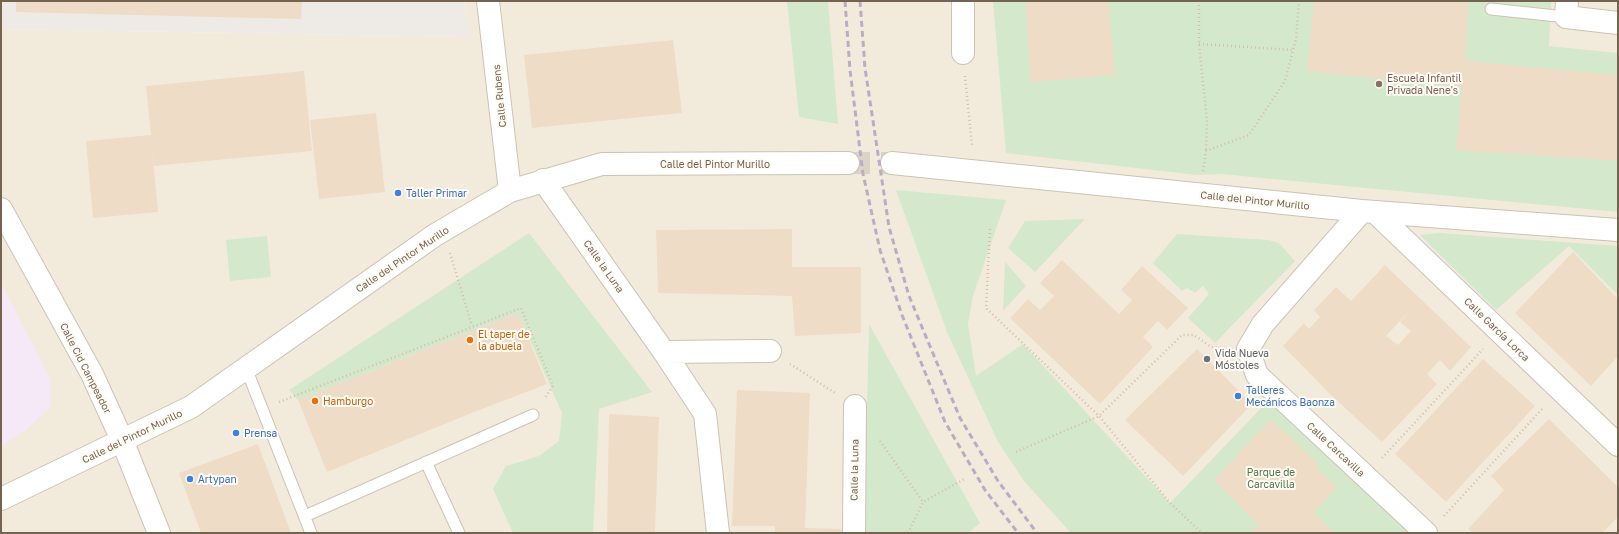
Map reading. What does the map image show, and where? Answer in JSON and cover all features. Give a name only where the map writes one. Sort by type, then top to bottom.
[{"type":"street","name":"Calle Rubens","points":[[488,1],[510,191]]},
{"type":"street","points":[[963,1],[963,53]]},
{"type":"street","points":[[1567,9],[1618,23]]},
{"type":"street","name":"Calle del Pintor Murillo","points":[[1,499],[191,407],[443,230],[510,191],[543,180],[602,164],[848,163]]},
{"type":"street","name":"Calle del Pintor Murillo","points":[[892,163],[1369,212],[1618,230]]},
{"type":"street","name":"Calle la Luna","points":[[543,180],[664,352],[705,414],[718,533]]},
{"type":"street","name":"Calle Cid Campeador","points":[[1,209],[92,374],[122,440],[159,533]]},
{"type":"street","points":[[1248,349],[1264,324],[1369,212]]},
{"type":"street","name":"Calle García Lorca","points":[[1369,212],[1499,331],[1618,445]]},
{"type":"street","name":"Calle Carcavilla","points":[[1248,349],[1257,375],[1365,476],[1433,527]]},
{"type":"street","points":[[664,352],[770,351]]},
{"type":"street","name":"Calle la Luna","points":[[854,533],[855,406]]},
{"type":"lane","points":[[1491,9],[1567,9]]},
{"type":"lane","points":[[246,368],[311,533]]},
{"type":"lane","points":[[305,516],[533,414]]},
{"type":"lane","points":[[426,462],[459,533]]},
{"type":"path","points":[[1198,1],[1200,44],[1207,121],[1206,151],[1199,195]]},
{"type":"path","points":[[1206,151],[1249,135],[1285,81],[1296,39],[1299,1]]},
{"type":"path","points":[[1200,44],[1293,50]]},
{"type":"path","points":[[963,53],[974,172]]},
{"type":"path","points":[[990,229],[986,308],[1099,416],[1170,503],[1202,533]]},
{"type":"path","points":[[443,230],[472,326]]},
{"type":"path","points":[[262,408],[521,308],[553,386],[533,414]]},
{"type":"path","points":[[1365,476],[1499,331]]},
{"type":"path","points":[[1016,452],[1099,416],[1182,335],[1194,335],[1211,347],[1248,349]]},
{"type":"path","points":[[1433,527],[1560,390]]},
{"type":"path","points":[[908,533],[923,502],[966,478]]},
{"type":"shaded area","points":[[1,1],[464,1],[468,37],[1,29]]},
{"type":"shaded area","points":[[464,1],[1618,1],[1618,533],[1,533],[1,29],[468,37]]},
{"type":"shaded area","points":[[1,283],[50,378],[50,408],[25,431],[1,446]]},
{"type":"green space","points":[[787,1],[828,1],[838,124],[799,117]]},
{"type":"green space","points":[[993,1],[1551,1],[1549,46],[1618,53],[1618,212],[1221,174],[1197,175],[1006,153]]},
{"type":"green space","name":"Parque de Carcavilla","points":[[896,190],[1006,200],[973,296],[968,324],[976,376],[1023,344],[1170,503],[1269,400],[1411,533],[1071,533],[1024,481],[998,442],[947,332]]},
{"type":"green space","points":[[1085,219],[1035,272],[1008,248],[1025,221]]},
{"type":"green space","points":[[529,233],[652,392],[599,409],[593,533],[513,533],[493,489],[506,466],[539,456],[559,441],[562,413],[518,313],[298,400],[289,390]]},
{"type":"green space","points":[[1440,233],[1618,246],[1618,295],[1569,246],[1496,310],[1420,235]]},
{"type":"green space","points":[[1177,234],[1268,240],[1279,243],[1295,261],[1215,343],[1188,318],[1209,294],[1203,286],[1195,293],[1187,288],[1182,291],[1153,263]]},
{"type":"green space","points":[[267,236],[271,277],[230,281],[226,240]]},
{"type":"green space","points":[[1005,262],[1026,286],[1003,311]]},
{"type":"green space","points":[[869,324],[980,523],[968,533],[864,533]]},
{"type":"building","points":[[16,1],[302,1],[301,19],[16,12]]},
{"type":"building","points":[[1047,1],[1108,1],[1115,75],[1030,82],[1026,3]]},
{"type":"building","points":[[1314,1],[1446,1],[1468,3],[1466,61],[1618,75],[1618,161],[1456,150],[1462,87],[1307,71]]},
{"type":"building","points":[[673,40],[682,113],[532,128],[524,55]]},
{"type":"building","points":[[304,71],[312,151],[154,166],[152,149],[158,212],[93,218],[86,141],[151,135],[146,86]]},
{"type":"building","points":[[376,113],[385,192],[319,199],[310,120]]},
{"type":"building","points":[[792,229],[792,267],[861,267],[861,333],[795,336],[792,296],[658,293],[656,230]]},
{"type":"building","points":[[1573,252],[1618,299],[1618,356],[1591,386],[1515,313]]},
{"type":"building","points":[[1062,260],[1119,314],[1132,300],[1121,290],[1142,266],[1188,308],[1167,330],[1158,321],[1143,337],[1153,347],[1100,404],[1010,318],[1028,299],[1040,310],[1054,296],[1040,283]]},
{"type":"building","points":[[1385,265],[1471,347],[1450,371],[1440,360],[1427,374],[1437,384],[1382,442],[1330,394],[1283,346],[1304,323],[1309,329],[1320,317],[1314,310],[1336,287],[1351,301]],"holes":[[[1411,309],[1400,322],[1411,331],[1398,345],[1386,336]]]},
{"type":"building","points":[[518,313],[547,384],[327,472],[298,400]]},
{"type":"building","points":[[1197,349],[1252,404],[1183,476],[1125,420]]},
{"type":"building","points":[[1483,359],[1535,406],[1446,502],[1395,454]]},
{"type":"building","points":[[737,390],[810,393],[805,528],[841,529],[841,533],[775,533],[775,526],[732,526]]},
{"type":"building","points":[[609,414],[659,417],[655,533],[607,533]]},
{"type":"building","points":[[1271,419],[1318,464],[1315,467],[1337,487],[1314,512],[1334,533],[1251,533],[1259,525],[1214,480]]},
{"type":"building","points":[[1549,419],[1618,487],[1618,517],[1602,533],[1473,533],[1468,529],[1504,490],[1491,476]]},
{"type":"building","points":[[258,444],[291,533],[201,533],[179,473]]},
{"type":"tunnel","points":[[848,163],[892,163]]},
{"type":"railway","points":[[845,1],[850,70],[863,174],[880,250],[902,315],[945,422],[985,490],[1018,533]]},
{"type":"railway","points":[[860,1],[865,68],[889,227],[909,296],[960,418],[998,481],[1037,533]]},
{"type":"place","name":"Escuela Infantil Privada Nene's","points":[[1379,84]]},
{"type":"place","name":"Taller Primar","points":[[398,193]]},
{"type":"place","name":"El taper de la abuela","points":[[470,340]]},
{"type":"place","name":"Vida Nueva Móstoles","points":[[1207,359]]},
{"type":"place","name":"Talleres Mecánicos Baonza","points":[[1238,396]]},
{"type":"place","name":"Hamburgo","points":[[315,401]]},
{"type":"place","name":"Prensa","points":[[236,433]]},
{"type":"place","name":"Artypan","points":[[190,479]]}]
